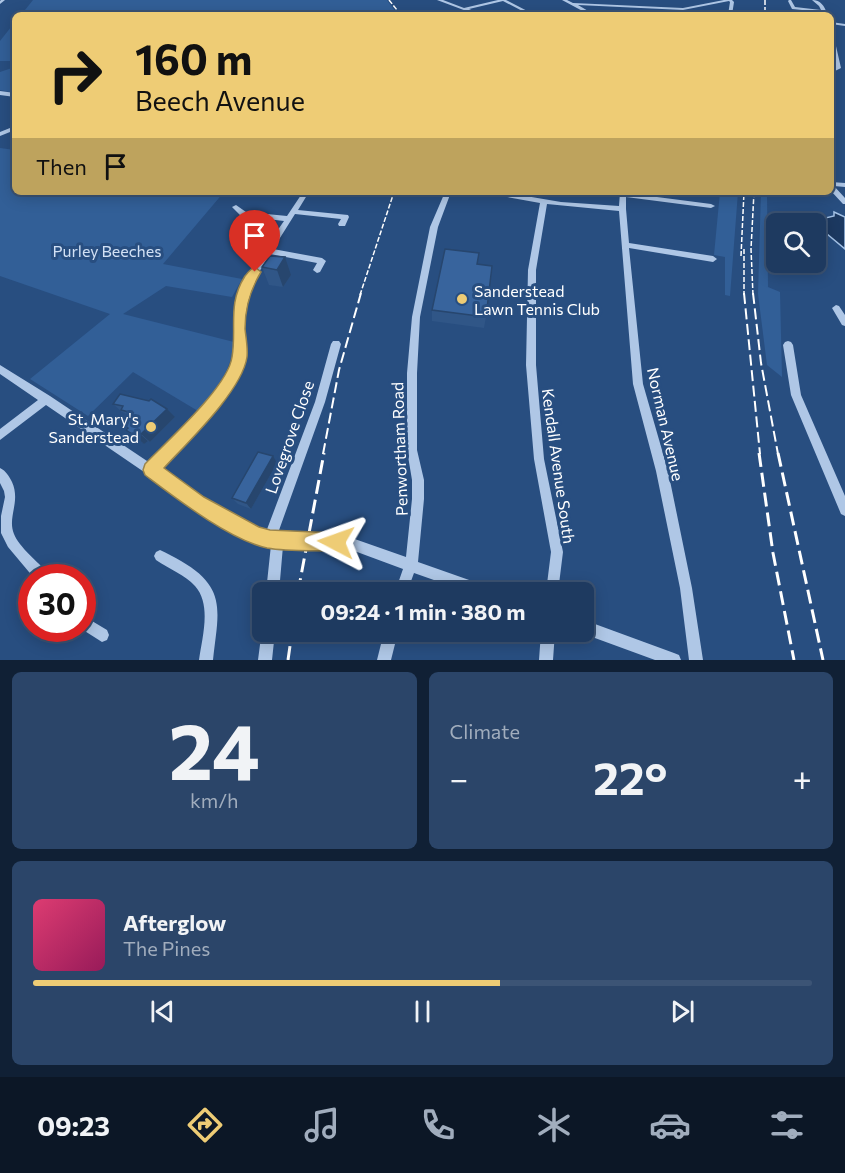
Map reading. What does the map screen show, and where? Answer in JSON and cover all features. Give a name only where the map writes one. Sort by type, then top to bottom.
[{"type":"street","points":[[439,0],[472,12]]},
{"type":"street","points":[[464,9],[503,0],[527,12]]},
{"type":"street","points":[[559,0],[623,8],[660,9],[705,6],[730,0]]},
{"type":"street","points":[[631,8],[639,0]]},
{"type":"street","points":[[653,0],[660,9]]},
{"type":"street","points":[[696,0],[705,6]]},
{"type":"street","points":[[814,0],[821,5],[824,12]]},
{"type":"street","points":[[840,0],[845,0]]},
{"type":"street","points":[[788,1],[791,7],[819,12]]},
{"type":"street","points":[[788,1],[797,2]]},
{"type":"street","points":[[568,2],[587,12]]},
{"type":"street","points":[[623,8],[626,12]]},
{"type":"street","points":[[834,46],[839,68],[834,70]]},
{"type":"street","points":[[834,189],[845,202]]},
{"type":"street","points":[[151,470],[207,410],[234,372],[240,358],[238,327],[241,300],[247,284],[304,195]]},
{"type":"street","name":"Penwortham Road","points":[[405,582],[411,565],[418,499],[418,480],[412,450],[412,373],[416,317],[434,227],[447,195]]},
{"type":"street","points":[[508,195],[622,209]]},
{"type":"street","name":"Norman Avenue","points":[[623,195],[622,209],[638,384],[662,471],[686,588],[696,660]]},
{"type":"street","points":[[630,195],[711,207]]},
{"type":"street","name":"Kendall Avenue South","points":[[544,201],[532,270],[531,365],[539,459],[556,552],[553,582]]},
{"type":"street","points":[[236,207],[243,214],[345,218]]},
{"type":"street","points":[[626,245],[713,259]]},
{"type":"street","points":[[268,251],[324,257],[317,270]]},
{"type":"street","points":[[836,308],[845,323]]},
{"type":"street","name":"Lovegrove Close","points":[[272,582],[274,539],[320,402],[336,344]]},
{"type":"street","points":[[788,345],[796,395],[845,510]]},
{"type":"street","points":[[0,369],[212,512],[256,536],[349,543],[457,582]]},
{"type":"street","points":[[0,435],[46,399]]},
{"type":"street","points":[[0,474],[9,485],[12,494],[6,523],[8,536],[31,564]]},
{"type":"street","points":[[163,563],[200,581],[209,593],[207,660]]},
{"type":"street","points":[[96,631],[102,635]]},
{"type":"street","points":[[594,631],[674,660]]},
{"type":"street","points":[[265,660],[267,642]]},
{"type":"street","points":[[384,660],[388,642]]},
{"type":"street","points":[[546,660],[547,642]]},
{"type":"green space","points":[[33,0],[387,0],[396,12],[23,12]]},
{"type":"green space","points":[[12,26],[12,61],[0,61],[0,41]]},
{"type":"green space","points":[[12,68],[12,92],[0,90],[0,72]]},
{"type":"green space","name":"Purley Beeches","points":[[0,148],[12,150],[12,195],[221,195],[163,264],[242,279],[232,297],[166,286],[123,314],[234,342],[230,361],[222,379],[198,411],[133,372],[88,416],[30,379],[110,314],[0,276]]},
{"type":"green space","points":[[720,195],[738,195],[730,296],[725,295],[725,257],[714,255]]},
{"type":"green space","points":[[761,195],[767,195],[766,273],[768,273],[768,287],[780,292],[782,377],[767,365],[758,294]]},
{"type":"shaded area","points":[[834,212],[845,217],[845,249],[826,233],[826,218],[834,216]]},
{"type":"building","name":"Sanderstead Lawn Tennis Club","points":[[445,249],[479,253],[477,264],[492,266],[486,317],[432,310]]},
{"type":"building","points":[[270,256],[285,257],[277,270],[262,267]]},
{"type":"building","points":[[120,394],[149,401],[151,399],[167,409],[141,434],[135,436],[122,424],[133,413],[121,410],[123,406],[113,404]]},
{"type":"building","points":[[258,452],[273,456],[246,503],[232,498]]},
{"type":"railway","points":[[389,0],[399,12]]},
{"type":"railway","points":[[765,0],[765,12]]},
{"type":"railway","points":[[360,295],[393,195]]},
{"type":"railway","points":[[741,256],[744,195]]},
{"type":"railway","points":[[753,295],[751,249],[754,195]]},
{"type":"railway","points":[[744,249],[744,293]]},
{"type":"railway","points":[[323,454],[339,370],[361,293]]},
{"type":"railway","points":[[744,293],[760,454]]},
{"type":"railway","points":[[753,293],[761,363],[778,454]]},
{"type":"railway","points":[[300,582],[324,453]]},
{"type":"railway","points":[[759,453],[773,553],[794,660]]},
{"type":"railway","points":[[778,453],[823,660]]},
{"type":"railway","points":[[288,660],[291,642]]},
{"type":"place","name":"Sanderstead Lawn Tennis Club","points":[[462,299]]},
{"type":"place","name":"St. Mary's Sanderstead","points":[[151,427]]},
{"type":"route","points":[[255,272],[241,300],[238,327],[240,358],[234,372],[207,410],[151,470],[212,512],[256,536],[270,539],[336,542]]}]
